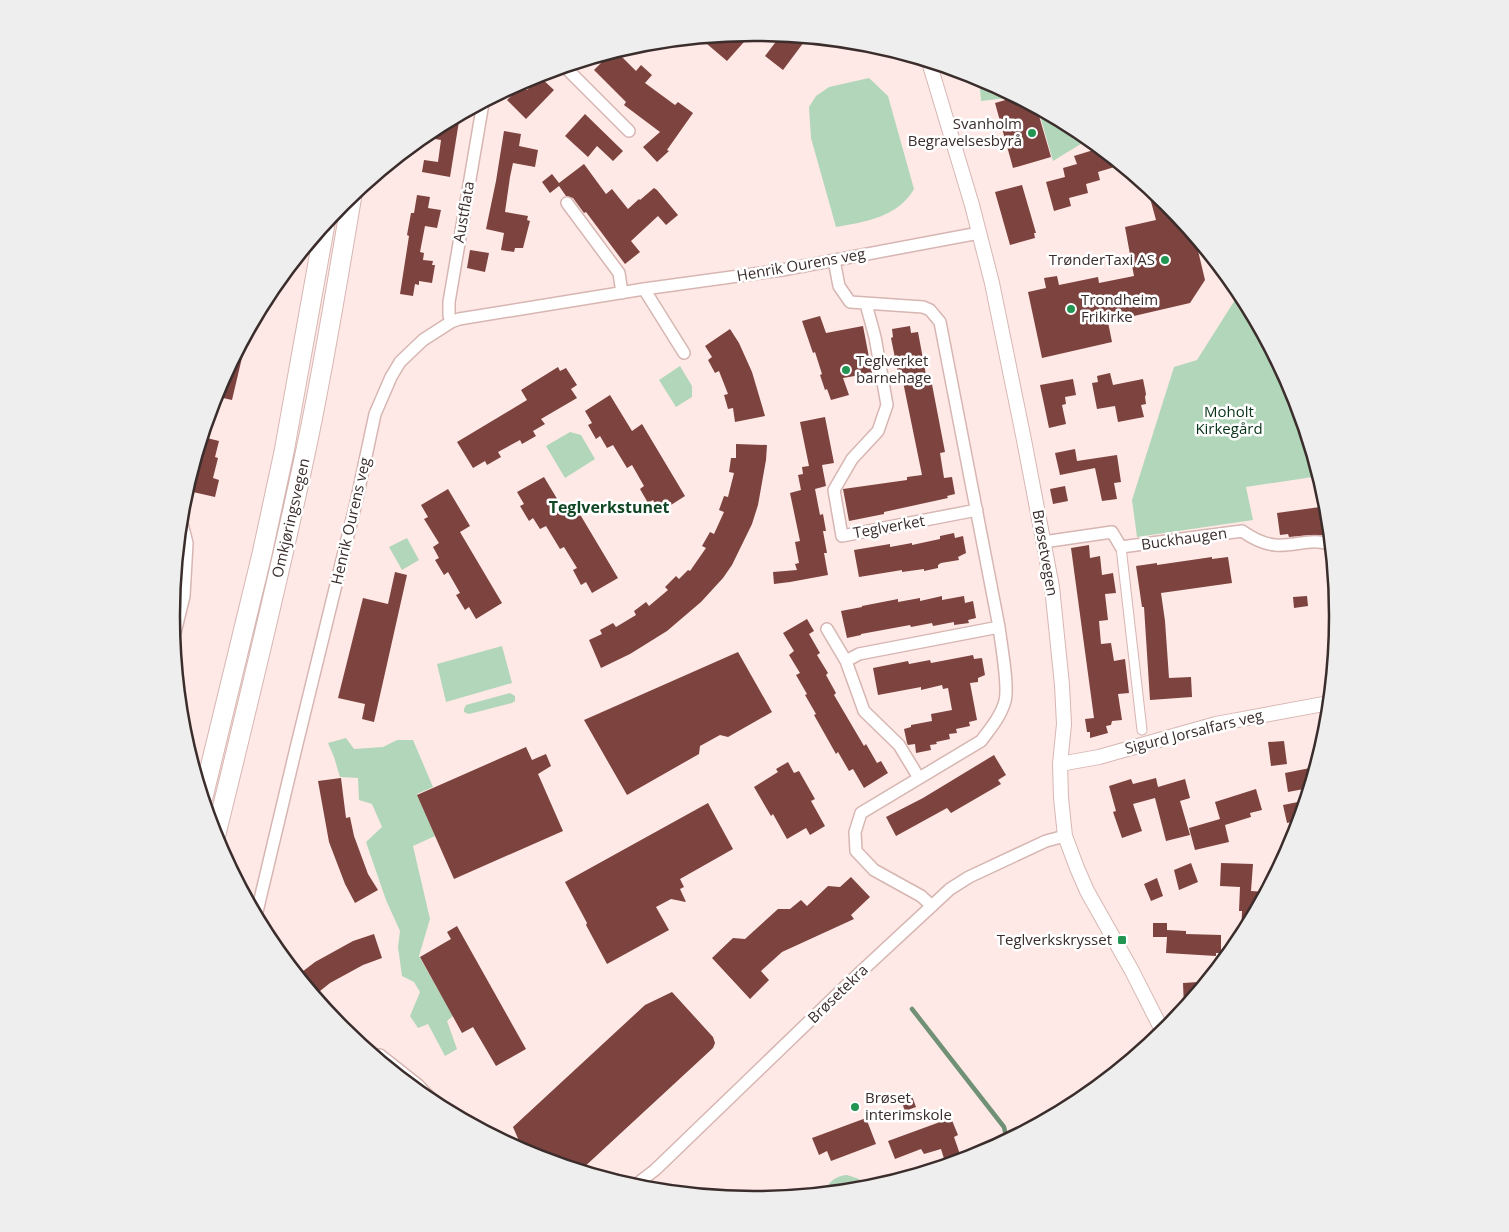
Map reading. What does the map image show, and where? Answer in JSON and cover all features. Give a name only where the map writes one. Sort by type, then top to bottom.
[{"type":"highway","name":"Omkjøringsvegen","points":[[219,823],[305,458],[350,208]]},
{"type":"highway","name":"Omkjøringsvegen","points":[[206,786],[262,554],[284,452],[323,236]]},
{"type":"street","name":"Brøsetvegen","points":[[931,70],[992,284],[1052,587],[1061,662],[1064,724],[1060,764],[1060,798],[1065,836],[1088,891],[1132,971],[1158,1024]]},
{"type":"street","points":[[571,72],[629,131]]},
{"type":"street","name":"Austflata","points":[[450,322],[449,302],[482,110]]},
{"type":"street","points":[[567,203],[619,273],[622,293]]},
{"type":"street","name":"Henrik Ourens veg","points":[[259,905],[376,414],[390,377],[400,362],[423,340],[450,322],[473,316],[644,289],[782,270],[979,233]]},
{"type":"street","points":[[834,260],[840,286],[850,302],[923,307],[930,310],[940,322],[999,627],[1005,674],[1005,700],[994,723],[981,741],[861,813],[855,832],[856,851],[874,870],[921,896],[932,906]]},
{"type":"street","points":[[644,289],[684,354]]},
{"type":"street","name":"Teglverket","points":[[866,304],[875,337],[887,405],[878,432],[852,459],[834,490],[842,536],[977,510]]},
{"type":"street","name":"Buckhaugen","points":[[1043,542],[1112,532],[1121,547],[1242,531],[1255,540],[1275,545],[1324,542]]},
{"type":"street","points":[[180,614],[184,596],[187,543],[185,538]]},
{"type":"street","points":[[1121,547],[1142,730]]},
{"type":"street","points":[[846,661],[860,654],[999,627]]},
{"type":"street","points":[[827,629],[846,661],[864,711],[899,745],[919,778]]},
{"type":"street","name":"Sigurd Jorsalfars veg","points":[[1060,764],[1107,754],[1216,724],[1322,704]]},
{"type":"street","name":"Brøsetekra","points":[[642,1180],[655,1170],[832,999],[950,889],[969,877],[1046,841],[1065,836]]},
{"type":"green space","points":[[869,78],[888,96],[914,189],[899,206],[880,217],[836,227],[811,138],[809,107],[816,96],[829,87]]},
{"type":"green space","points":[[980,88],[1003,98],[981,101]]},
{"type":"green space","points":[[1040,117],[1082,144],[1053,161]]},
{"type":"green space","name":"Moholt Kirkegård","points":[[1234,301],[1270,362],[1299,431],[1312,477],[1246,487],[1253,520],[1137,537],[1132,500],[1174,367],[1197,360]]},
{"type":"green space","points":[[680,366],[692,386],[692,397],[676,407],[659,380]]},
{"type":"green space","points":[[570,432],[581,435],[595,459],[565,478],[546,446]]},
{"type":"green space","points":[[407,538],[419,560],[402,570],[389,547]]},
{"type":"green space","points":[[502,646],[512,683],[446,702],[437,664]]},
{"type":"green space","points":[[510,693],[515,696],[515,701],[512,703],[469,714],[464,712],[466,705]]},
{"type":"green space","points":[[346,738],[354,749],[383,747],[397,740],[413,740],[433,787],[417,794],[435,836],[413,846],[430,919],[419,956],[453,1016],[447,1021],[457,1049],[445,1056],[428,1024],[418,1028],[410,1016],[420,992],[414,982],[402,976],[398,947],[400,931],[386,900],[366,842],[382,827],[372,804],[359,800],[358,778],[340,777],[328,743]]},
{"type":"green space","points":[[847,1175],[861,1181],[829,1186],[833,1180]]},
{"type":"building","points":[[745,41],[727,61],[706,43]]},
{"type":"building","points":[[776,42],[803,43],[783,70],[765,56]]},
{"type":"building","points":[[622,57],[636,71],[641,65],[652,75],[645,83],[675,105],[678,102],[693,113],[667,150],[669,151],[657,162],[643,147],[660,132],[624,105],[626,102],[594,70],[602,62]]},
{"type":"building","points":[[545,81],[554,90],[526,119],[507,100],[511,96]]},
{"type":"building","name":"Svanholm Begravelsesbyrå","points":[[1006,100],[1039,117],[1051,157],[1013,168],[995,103]]},
{"type":"building","points":[[585,114],[623,151],[613,161],[597,146],[588,157],[565,136]]},
{"type":"building","points":[[459,123],[450,177],[422,172],[424,160],[438,162],[441,140],[434,139]]},
{"type":"building","points":[[504,131],[521,134],[519,146],[538,150],[535,167],[513,163],[505,212],[528,216],[527,220],[530,221],[523,248],[515,248],[514,252],[501,250],[504,233],[486,229]]},
{"type":"building","points":[[1091,151],[1113,167],[1098,172],[1100,180],[1086,184],[1088,193],[1069,198],[1071,206],[1054,211],[1046,182],[1065,177],[1063,168],[1077,164],[1074,156]]},
{"type":"building","points":[[584,164],[606,194],[612,189],[628,209],[654,188],[678,215],[666,225],[658,216],[631,241],[640,252],[625,264],[586,212],[584,213],[573,198],[566,196],[559,186],[550,193],[542,182],[552,174],[559,183]]},
{"type":"building","points":[[1022,185],[1036,233],[1034,233],[1035,238],[1010,245],[995,192]]},
{"type":"building","points":[[417,195],[430,197],[428,208],[441,210],[437,228],[425,226],[420,252],[424,253],[423,260],[433,261],[432,265],[435,265],[432,283],[419,281],[419,285],[415,284],[413,296],[400,294],[409,236],[407,235]]},
{"type":"building","points":[[1151,200],[1198,251],[1205,280],[1190,303],[1108,322],[1112,342],[1042,358],[1028,292],[1046,288],[1044,278],[1057,276],[1059,285],[1098,277],[1099,283],[1134,276],[1125,227],[1156,220]]},
{"type":"building","points":[[470,250],[489,253],[485,272],[467,268]]},
{"type":"building","points":[[820,316],[826,333],[863,326],[872,373],[843,378],[849,395],[831,400],[827,389],[825,390],[815,352],[813,353],[802,321]]},
{"type":"building","points":[[910,326],[911,333],[918,332],[926,375],[930,374],[945,452],[940,453],[944,478],[952,477],[955,494],[947,496],[948,498],[849,521],[843,489],[907,480],[907,477],[922,475],[901,372],[898,373],[891,338],[893,337],[892,329]]},
{"type":"building","points":[[730,329],[739,343],[752,372],[765,416],[735,422],[733,408],[728,409],[724,395],[728,394],[719,371],[715,373],[708,360],[712,357],[705,346]]},
{"type":"building","points":[[242,356],[232,400],[223,398]]},
{"type":"building","points":[[558,367],[560,371],[566,368],[577,385],[571,389],[577,398],[541,419],[545,424],[533,431],[536,436],[522,444],[520,440],[498,452],[501,457],[487,465],[485,461],[473,468],[457,442],[527,400],[521,390]]},
{"type":"building","points":[[1110,373],[1113,385],[1143,379],[1146,404],[1141,405],[1144,417],[1118,422],[1115,406],[1097,409],[1092,383],[1098,382],[1097,376]]},
{"type":"building","points":[[1073,379],[1076,395],[1065,397],[1066,404],[1062,405],[1066,424],[1049,428],[1040,385]]},
{"type":"building","points":[[610,395],[632,431],[642,424],[685,496],[660,512],[653,500],[648,503],[640,489],[644,486],[632,465],[627,468],[613,445],[607,448],[600,436],[596,439],[588,425],[592,423],[585,411]]},
{"type":"building","points":[[825,417],[834,463],[822,465],[826,486],[815,489],[820,515],[823,514],[826,531],[823,531],[828,575],[774,584],[773,572],[797,570],[795,564],[799,563],[795,542],[800,541],[790,493],[801,490],[798,475],[803,474],[802,467],[809,466],[800,422]]},
{"type":"building","points":[[208,438],[219,441],[215,457],[218,458],[213,478],[219,480],[215,497],[194,492]]},
{"type":"building","points":[[736,444],[767,445],[758,505],[752,524],[732,565],[701,602],[667,631],[630,654],[601,668],[589,640],[602,634],[600,630],[613,623],[616,627],[636,615],[634,611],[646,602],[649,606],[668,590],[665,587],[676,576],[679,579],[688,570],[690,571],[706,548],[702,546],[710,532],[714,534],[724,512],[719,510],[724,496],[728,497],[734,473],[729,472],[731,458],[736,458]]},
{"type":"building","points":[[1075,449],[1077,461],[1117,455],[1121,482],[1114,483],[1117,499],[1102,501],[1095,468],[1060,475],[1055,453]]},
{"type":"building","points":[[544,477],[565,512],[575,506],[618,578],[592,593],[586,582],[581,585],[573,570],[577,568],[564,547],[560,549],[546,526],[540,529],[533,518],[529,521],[520,506],[524,504],[517,492]]},
{"type":"building","points":[[1065,486],[1068,501],[1053,504],[1050,489]]},
{"type":"building","points":[[448,489],[470,526],[460,532],[502,603],[476,619],[469,607],[465,610],[456,595],[460,593],[448,572],[444,575],[435,560],[439,558],[433,547],[439,543],[424,519],[428,517],[421,505]]},
{"type":"building","points":[[1319,507],[1323,535],[1289,537],[1288,534],[1280,535],[1277,513]]},
{"type":"building","points":[[954,533],[955,538],[963,536],[966,553],[958,557],[959,560],[941,563],[938,565],[938,568],[924,571],[924,569],[902,572],[902,570],[859,577],[854,550],[890,544],[890,547],[912,543],[912,545],[940,539],[940,536]]},
{"type":"building","points":[[1089,545],[1090,558],[1100,556],[1102,575],[1113,573],[1116,593],[1105,594],[1108,620],[1099,621],[1101,644],[1111,643],[1114,661],[1125,659],[1129,693],[1118,694],[1122,720],[1112,721],[1111,725],[1106,726],[1108,733],[1090,738],[1090,732],[1087,732],[1085,719],[1094,718],[1071,548]]},
{"type":"building","points":[[1212,557],[1212,559],[1228,557],[1232,583],[1161,593],[1169,678],[1191,677],[1192,697],[1150,700],[1144,607],[1142,607],[1136,566]]},
{"type":"building","points":[[395,572],[407,575],[374,722],[362,719],[365,704],[338,698],[363,598],[388,604]]},
{"type":"building","points":[[942,596],[942,600],[964,596],[965,603],[973,601],[976,618],[968,620],[969,623],[954,625],[954,622],[933,626],[932,623],[911,627],[910,625],[847,638],[841,611],[898,599],[898,602],[920,598],[920,601]]},
{"type":"building","points":[[1307,596],[1308,606],[1294,608],[1293,597]]},
{"type":"building","points":[[807,619],[814,631],[809,634],[820,653],[817,655],[828,673],[826,675],[836,693],[834,695],[864,746],[866,744],[877,763],[881,761],[888,773],[864,788],[853,769],[849,771],[838,752],[836,754],[814,715],[816,714],[805,695],[807,694],[796,675],[800,673],[789,655],[794,651],[783,633]]},
{"type":"building","points":[[738,652],[772,712],[728,737],[720,735],[700,746],[699,754],[627,795],[584,720]]},
{"type":"building","points":[[973,655],[974,659],[982,658],[985,675],[978,678],[978,682],[970,683],[977,720],[969,722],[970,726],[956,729],[957,733],[949,734],[950,739],[930,745],[931,750],[916,753],[915,744],[908,745],[907,743],[904,729],[911,727],[911,725],[932,721],[931,714],[952,710],[948,688],[943,689],[942,685],[921,690],[921,687],[878,695],[873,668],[908,661],[909,664],[930,660],[931,663]]},
{"type":"building","points":[[1284,741],[1287,764],[1271,766],[1268,742]]},
{"type":"building","points":[[526,747],[532,760],[546,754],[551,766],[538,774],[563,831],[454,879],[417,795]]},
{"type":"building","points":[[994,755],[1006,775],[998,780],[1001,784],[951,813],[947,808],[896,836],[886,817],[923,798]]},
{"type":"building","points":[[788,762],[794,773],[799,771],[815,799],[811,801],[825,826],[810,835],[806,828],[787,839],[773,814],[771,816],[754,787],[778,772],[776,769]]},
{"type":"building","points":[[1309,768],[1303,789],[1288,792],[1285,773]]},
{"type":"building","points":[[341,778],[346,818],[350,817],[354,836],[368,874],[378,890],[355,903],[345,884],[329,842],[318,781]]},
{"type":"building","points":[[1156,778],[1158,787],[1185,779],[1190,798],[1180,801],[1190,835],[1166,841],[1155,798],[1133,804],[1142,831],[1122,838],[1113,812],[1116,811],[1109,786],[1131,779],[1133,784]]},
{"type":"building","points":[[1256,789],[1262,810],[1250,813],[1251,817],[1225,825],[1229,842],[1195,850],[1189,828],[1220,819],[1215,802]]},
{"type":"building","points":[[1298,802],[1291,822],[1287,823],[1283,805]]},
{"type":"building","points":[[708,803],[733,849],[680,879],[684,887],[680,889],[686,902],[671,899],[656,907],[669,930],[607,964],[565,882]]},
{"type":"building","points":[[1191,863],[1198,882],[1179,890],[1174,870]]},
{"type":"building","points":[[1221,863],[1253,864],[1251,891],[1258,891],[1242,920],[1242,911],[1239,911],[1240,887],[1220,886]]},
{"type":"building","points":[[851,877],[870,897],[851,915],[854,919],[782,952],[761,971],[769,980],[750,999],[712,958],[733,938],[745,939],[778,909],[790,909],[801,900],[807,906],[828,886],[840,887]]},
{"type":"building","points":[[1157,878],[1163,896],[1151,901],[1144,884]]},
{"type":"building","points":[[1153,923],[1167,923],[1167,930],[1186,931],[1186,934],[1221,935],[1221,950],[1216,953],[1216,956],[1166,953],[1167,937],[1153,937]]},
{"type":"building","points":[[457,926],[526,1049],[496,1066],[473,1027],[462,1033],[420,957],[451,939],[447,932]]},
{"type":"building","points":[[374,934],[382,958],[363,965],[330,983],[319,992],[303,971],[315,962],[353,941]]},
{"type":"building","points":[[1197,982],[1184,999],[1183,983]]},
{"type":"building","points":[[672,992],[713,1037],[715,1043],[713,1048],[586,1165],[518,1139],[513,1127],[645,1005]]},
{"type":"building","points":[[910,1091],[916,1107],[905,1111],[899,1095]]},
{"type":"building","points":[[866,1118],[876,1144],[831,1161],[827,1151],[819,1155],[812,1138]]},
{"type":"building","points":[[951,1118],[958,1135],[954,1137],[959,1152],[944,1158],[941,1149],[924,1154],[921,1149],[895,1159],[888,1141]]},
{"type":"waterway","points":[[912,1009],[1004,1127],[1005,1133]]},
{"type":"place","name":"Svanholm Begravelsesbyrå","points":[[1032,133]]},
{"type":"place","name":"TrønderTaxi AS","points":[[1165,260]]},
{"type":"place","name":"Trondheim Frikirke","points":[[1071,309]]},
{"type":"place","name":"Teglverket barnehage","points":[[846,370]]},
{"type":"place","name":"Teglverkskrysset","points":[[1122,940]]},
{"type":"place","name":"Brøset interimskole","points":[[855,1107]]},
{"type":"district","name":"Teglverkstunet","points":[[609,507]]}]
